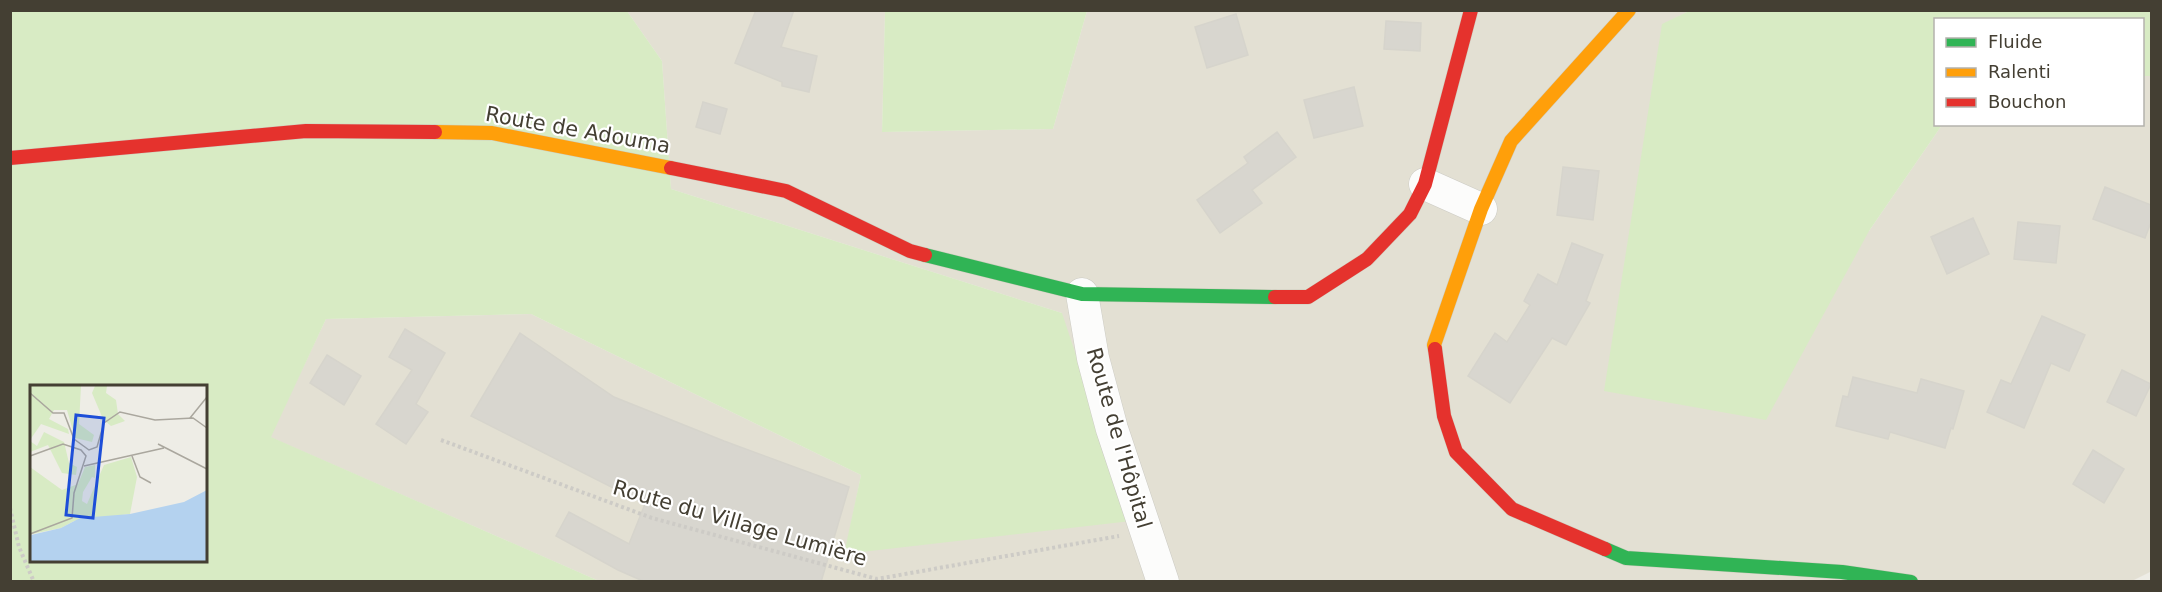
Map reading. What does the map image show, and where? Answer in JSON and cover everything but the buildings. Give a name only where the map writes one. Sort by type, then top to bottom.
[{"type":"street","name":"Route de Adouma","points":[[10,158],[306,131],[492,133],[786,191],[910,251],[1082,294],[1308,297],[1366,260],[1410,214],[1425,184],[1471,10]]},
{"type":"street","points":[[1629,10],[1511,141],[1481,209],[1434,345],[1444,416],[1456,452],[1512,509],[1626,558],[1842,572],[1911,582]]},
{"type":"street","points":[[1425,184],[1481,209]]},
{"type":"street","name":"Route de l'Hôpital","points":[[1082,294],[1093,358],[1109,419],[1163,582]]},
{"type":"path","name":"Route du Village Lumière","points":[[441,440],[652,518],[877,579],[1146,531]]},
{"type":"path","points":[[10,508],[19,547],[34,582]]},
{"type":"shaded area","points":[[627,11],[885,11],[882,132],[1053,129],[1087,11],[1689,11],[1662,25],[1869,231],[1941,126],[2144,126],[2144,76],[2151,76],[2152,571],[2132,581],[599,581],[270,437],[326,319],[531,314],[861,475],[845,554],[1062,313],[671,189],[662,61]]},
{"type":"green space","points":[[10,11],[627,11],[662,61],[671,189],[1062,313],[1131,521],[844,554],[861,475],[531,314],[326,319],[271,437],[599,581],[11,581]]},
{"type":"green space","points":[[885,11],[1087,11],[1053,129],[882,132]]},
{"type":"green space","points":[[1689,11],[2151,11],[2151,76],[2144,76],[2144,18],[1934,18],[1934,126],[1941,126],[1869,231],[1766,420],[1604,391],[1662,24]]},
{"type":"traffic: fast","points":[[925,255],[1082,294],[1275,297]]},
{"type":"traffic: fast","points":[[1605,549],[1626,558],[1842,572],[1911,582]]},
{"type":"traffic: slow","points":[[1435,349],[1434,345],[1481,209],[1511,141],[1629,10]]},
{"type":"traffic: slow","points":[[435,132],[492,133],[671,168]]},
{"type":"traffic: jam","points":[[1275,297],[1308,297],[1367,259],[1410,214],[1425,184],[1471,10]]},
{"type":"traffic: jam","points":[[10,158],[306,131],[435,132]]},
{"type":"traffic: jam","points":[[671,168],[786,191],[910,251],[925,255]]},
{"type":"traffic: jam","points":[[1435,349],[1444,416],[1456,452],[1512,509],[1605,549]]}]
